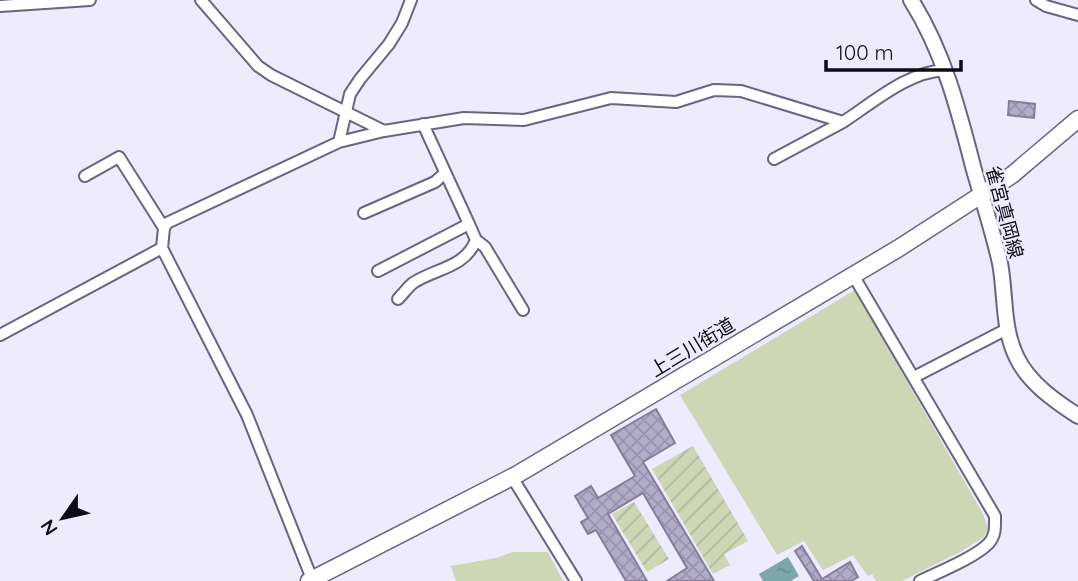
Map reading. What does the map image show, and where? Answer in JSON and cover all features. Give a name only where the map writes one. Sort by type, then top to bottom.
[{"type":"main road","name":"雀宮真岡線","points":[[911,0],[929,30],[945,70],[1000,265],[1007,329],[1015,354],[1027,373],[1049,395],[1078,416]]},
{"type":"main road","name":"上三川街道","points":[[310,580],[513,477],[853,275],[981,196],[1032,160],[1078,119]]},
{"type":"street","points":[[0,6],[90,0]]},
{"type":"street","points":[[201,0],[258,66],[384,131]]},
{"type":"street","points":[[339,142],[345,111],[355,87],[402,23],[411,0]]},
{"type":"street","points":[[1036,0],[1046,6],[1078,15]]},
{"type":"street","points":[[774,159],[843,122],[909,79],[945,70]]},
{"type":"street","points":[[310,580],[247,415],[162,248],[167,223],[339,142],[423,124],[464,118],[524,120],[611,98],[676,102],[714,90],[741,91],[843,122]]},
{"type":"street","points":[[423,124],[476,240],[485,247],[523,310]]},
{"type":"street","points":[[85,176],[119,157],[164,228]]},
{"type":"street","points":[[364,213],[435,182],[445,173]]},
{"type":"street","points":[[378,271],[469,224]]},
{"type":"street","points":[[398,299],[413,283],[462,261],[473,249],[476,240]]},
{"type":"street","points":[[0,335],[162,248]]},
{"type":"street","points":[[853,275],[995,516],[995,532],[989,543],[962,561],[920,581]]},
{"type":"street","points":[[914,377],[1007,329]]},
{"type":"street","points":[[513,477],[576,581]]},
{"type":"shaded area","points":[[855,290],[988,527],[984,537],[962,551],[902,581],[876,581],[872,574],[868,576],[853,555],[823,570],[804,541],[777,555],[680,395]]},
{"type":"shaded area","points":[[693,446],[748,541],[724,554],[730,565],[713,574],[652,469]]},
{"type":"shaded area","points":[[634,502],[669,559],[647,572],[612,514]]},
{"type":"shaded area","points":[[513,552],[548,552],[563,581],[456,581],[451,566],[496,558]]},
{"type":"water","points":[[788,557],[799,576],[791,581],[763,581],[759,574]]},
{"type":"building","points":[[1009,101],[1035,104],[1034,118],[1008,115]]},
{"type":"building","points":[[656,409],[675,443],[643,462],[714,581],[667,581],[687,568],[643,493],[608,514],[647,581],[626,581],[596,530],[588,534],[581,522],[588,518],[575,496],[591,486],[598,498],[635,476],[611,435]]},
{"type":"building","points":[[802,546],[822,579],[850,562],[858,577],[851,581],[814,581],[795,551]]}]
